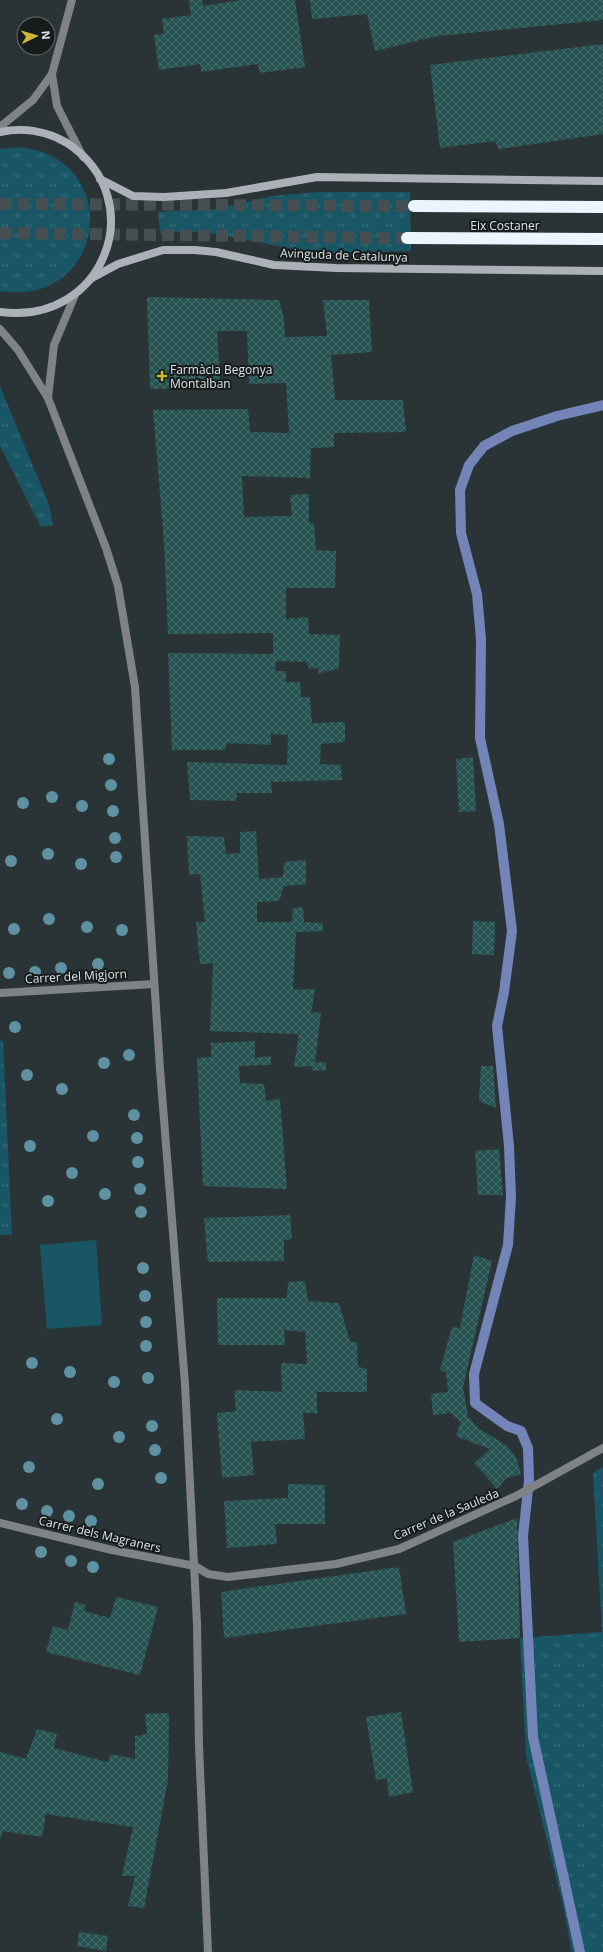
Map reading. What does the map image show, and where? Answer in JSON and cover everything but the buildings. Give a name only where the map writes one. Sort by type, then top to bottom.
[{"type":"highway","name":"Eix Costaner","points":[[414,206],[603,207]]},
{"type":"highway","name":"Eix Costaner","points":[[407,238],[603,239]]},
{"type":"main road","points":[[0,132],[21,129],[48,134],[61,140],[83,156],[100,178],[110,212],[110,230],[107,247],[101,263],[92,278],[75,295],[61,304],[30,314],[0,312]]},
{"type":"main road","points":[[100,178],[133,196],[164,197],[226,193],[317,178],[603,182]]},
{"type":"main road","name":"Avinguda de Catalunya","points":[[92,278],[118,264],[164,250],[216,252],[274,265],[336,268],[603,271]]},
{"type":"street","points":[[0,128],[33,100],[52,74],[72,0]]},
{"type":"street","points":[[52,74],[56,106],[83,156]]},
{"type":"street","points":[[48,398],[54,345],[75,295]]},
{"type":"street","points":[[0,329],[18,350],[48,398],[106,548],[119,593],[135,687],[154,984],[185,1384],[195,1566],[199,1746],[208,1952]]},
{"type":"street","name":"Carrer del Migjorn","points":[[0,993],[154,984]]},
{"type":"street","name":"Carrer de la Sauleda","points":[[195,1566],[208,1574],[228,1577],[336,1564],[398,1549],[516,1496],[603,1448]]},
{"type":"street","name":"Carrer dels Magraners","points":[[0,1523],[112,1550],[195,1566]]},
{"type":"green space","points":[[19,147],[53,157],[76,176],[88,201],[89,229],[81,256],[63,277],[36,290],[0,291],[0,149]]},
{"type":"green space","points":[[319,192],[410,192],[411,251],[322,253],[216,234],[192,232],[160,233],[158,212],[216,209],[272,196]]},
{"type":"green space","points":[[0,386],[49,505],[53,525],[41,527],[0,446]]},
{"type":"green space","points":[[0,1041],[3,1041],[12,1235],[0,1235]]},
{"type":"green space","points":[[96,1240],[102,1325],[47,1329],[40,1245]]},
{"type":"green space","points":[[603,1467],[603,1952],[572,1952],[563,1905],[526,1756],[520,1638],[602,1632],[593,1473]]},
{"type":"waterway","points":[[580,1952],[533,1737],[523,1536],[529,1480],[528,1448],[521,1431],[507,1426],[475,1403],[474,1374],[508,1245],[511,1197],[509,1146],[497,1026],[504,992],[512,931],[499,824],[480,738],[481,639],[477,594],[461,533],[460,490],[469,465],[484,446],[512,431],[557,416],[603,405]]},
{"type":"tunnel","points":[[0,204],[414,206]]},
{"type":"tunnel","points":[[0,233],[407,238]]},
{"type":"place","name":"Farmàcia Begonya Montalban","points":[[162,376]]}]
